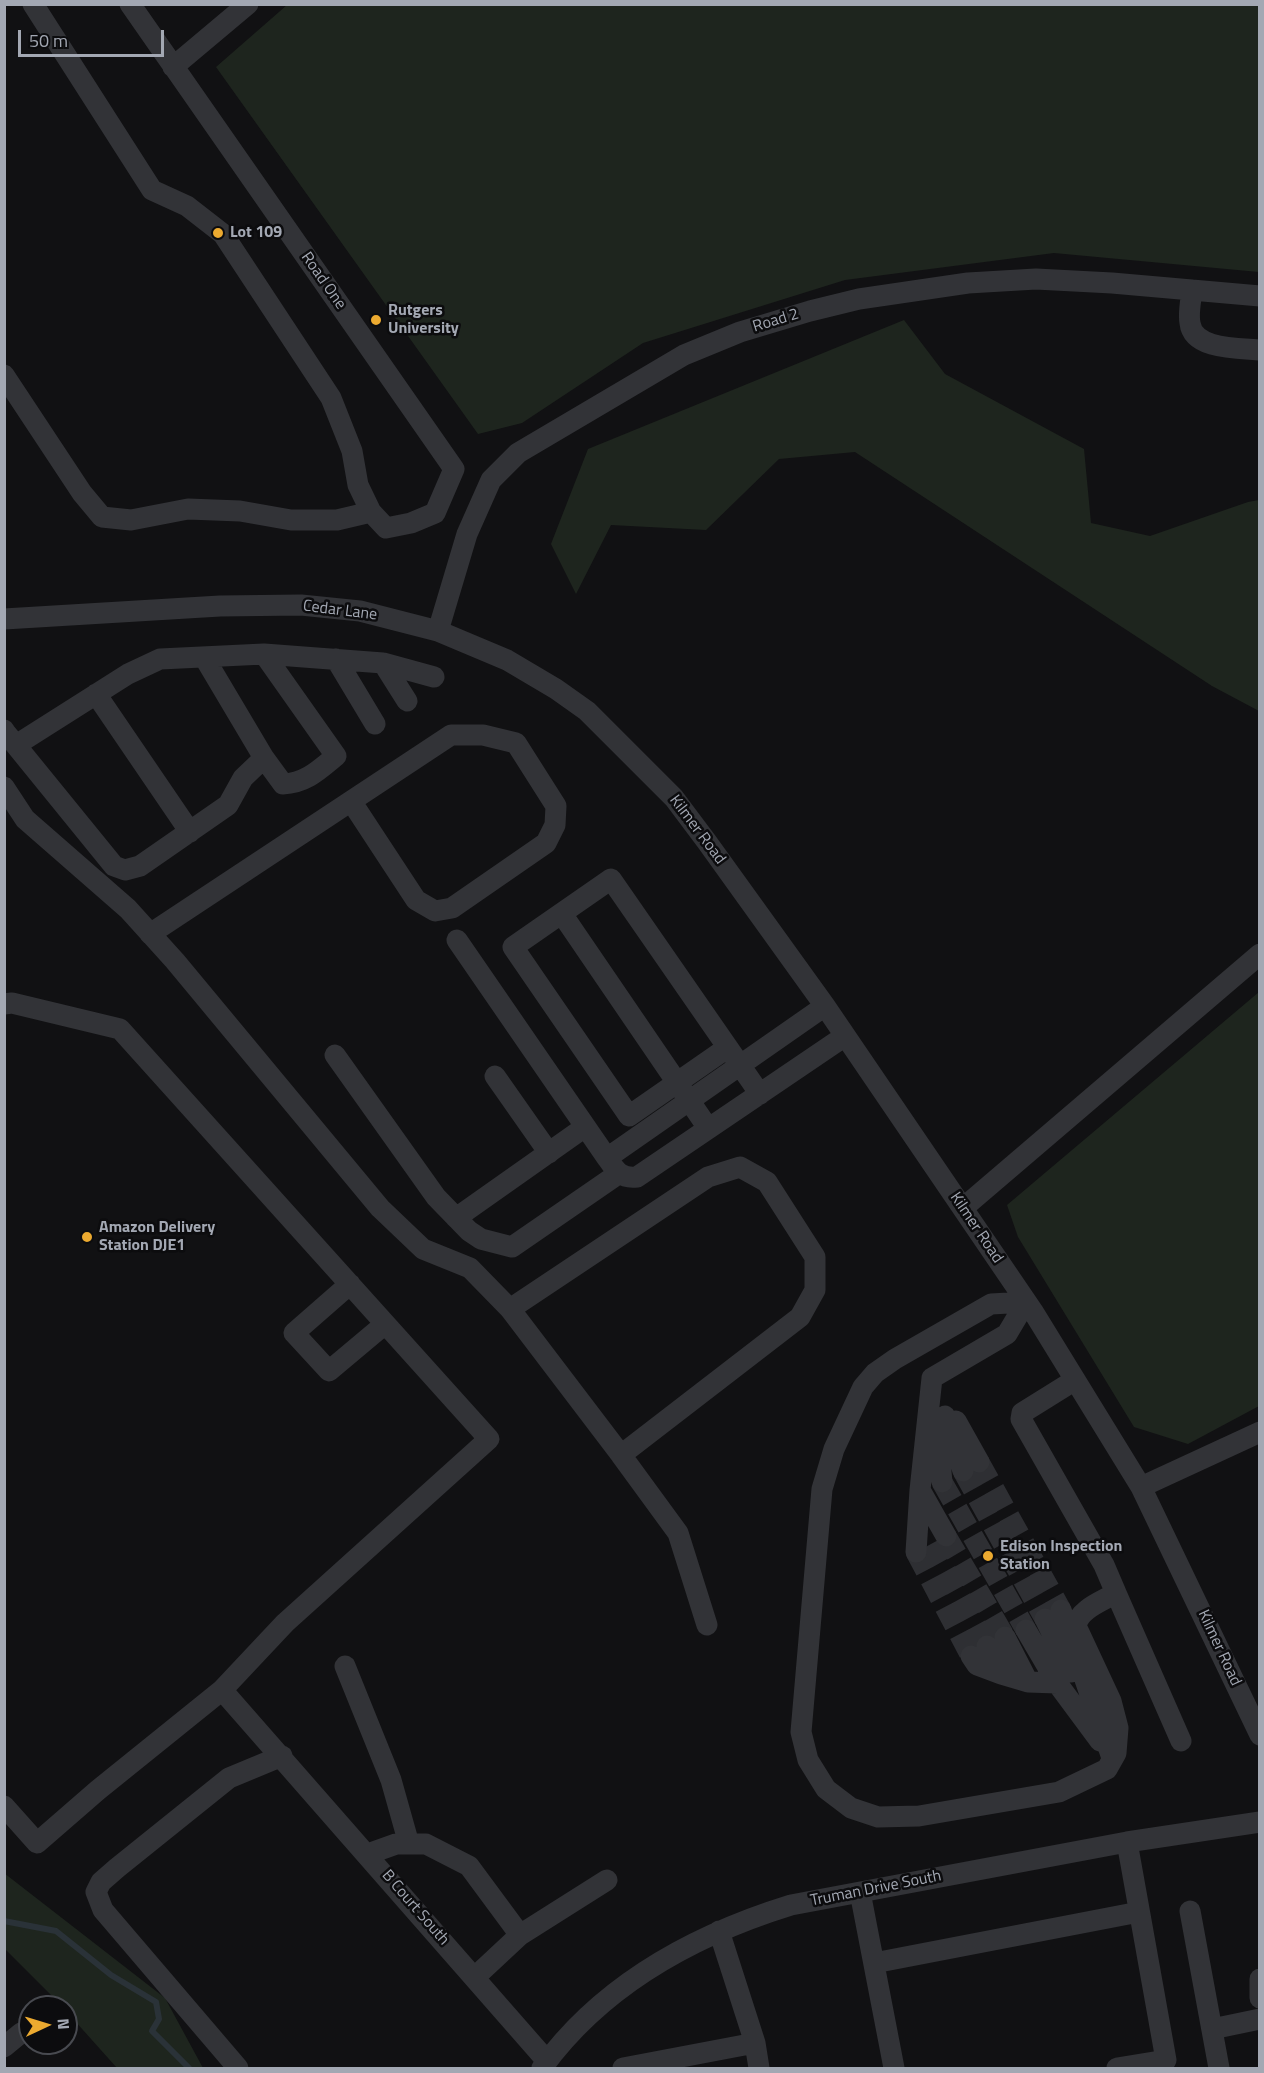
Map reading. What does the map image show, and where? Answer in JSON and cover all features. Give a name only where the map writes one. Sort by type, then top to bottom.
[{"type":"street","points":[[4,375],[82,493],[102,517],[131,520],[188,509],[240,511],[291,520],[337,520],[371,512],[358,485],[352,451],[331,398],[223,234],[187,206],[152,190],[33,4]]},
{"type":"street","name":"Road One","points":[[130,4],[454,469],[435,513],[411,523],[386,528],[371,512]]},
{"type":"street","points":[[173,67],[248,4]]},
{"type":"street","name":"Road 2","points":[[438,631],[467,534],[491,480],[518,453],[684,355],[741,332],[810,311],[859,299],[968,283],[1036,279],[1260,296]]},
{"type":"street","points":[[1192,290],[1190,324],[1193,334],[1200,341],[1260,350]]},
{"type":"street","name":"Cedar Lane","points":[[4,620],[220,606],[301,605],[360,611],[438,631],[507,660],[556,689],[586,711],[635,757]]},
{"type":"street","points":[[204,657],[264,758],[283,784],[296,783],[309,778],[336,756],[264,654]]},
{"type":"street","points":[[264,758],[243,778],[228,805],[140,866],[125,870],[114,866],[10,738],[160,659],[264,654],[383,663],[434,677]]},
{"type":"street","points":[[336,659],[375,724]]},
{"type":"street","points":[[383,663],[407,701]]},
{"type":"street","points":[[96,694],[190,832]]},
{"type":"street","points":[[150,934],[351,801],[451,735],[483,735],[516,743],[556,806],[555,825],[546,843],[452,908],[435,911],[416,900],[351,801]]},
{"type":"street","name":"Kilmer Road","points":[[635,757],[674,798],[825,1006],[1026,1302],[1141,1487],[1219,1645],[1260,1735]]},
{"type":"street","points":[[4,787],[25,819],[128,909],[271,1074],[380,1208],[423,1249],[470,1268],[510,1309],[678,1533],[707,1625]]},
{"type":"street","points":[[727,1048],[629,1116],[513,946],[611,879],[760,1094]]},
{"type":"street","points":[[562,914],[708,1128]]},
{"type":"street","points":[[456,940],[612,1166],[627,1178],[637,1177],[845,1036]]},
{"type":"street","points":[[963,1208],[1260,954]]},
{"type":"street","points":[[4,1004],[120,1029],[489,1439],[285,1623],[222,1690],[98,1790],[37,1844],[4,1806]]},
{"type":"street","points":[[335,1055],[436,1197],[481,1239],[512,1247],[689,1101],[825,1006]]},
{"type":"street","points":[[495,1076],[549,1153]]},
{"type":"street","points":[[456,1218],[585,1127]]},
{"type":"street","points":[[510,1309],[708,1177],[740,1167],[767,1182],[815,1257],[815,1290],[800,1317],[621,1455]]},
{"type":"street","points":[[350,1284],[294,1333],[329,1371],[385,1324]]},
{"type":"street","points":[[932,1378],[1007,1334],[1026,1302]]},
{"type":"street","points":[[1026,1302],[991,1304],[895,1359],[875,1373],[863,1388],[834,1449],[822,1489],[801,1732],[808,1760],[826,1789],[851,1808],[878,1817],[919,1816],[1059,1792],[1107,1769],[1116,1752],[1118,1728],[1112,1701],[1076,1626],[1077,1619],[1085,1611],[1116,1593]]},
{"type":"street","points":[[932,1378],[971,1466]]},
{"type":"street","points":[[932,1378],[942,1482]]},
{"type":"street","points":[[931,1544],[920,1490],[932,1378]]},
{"type":"street","points":[[1075,1380],[1022,1413],[1020,1419],[1104,1565],[1181,1741]]},
{"type":"street","points":[[1141,1487],[1260,1432]]},
{"type":"street","points":[[1053,1615],[1113,1759]]},
{"type":"street","points":[[1026,1630],[1057,1683],[1113,1759]]},
{"type":"street","points":[[1028,1682],[988,1646],[1001,1674],[1028,1682],[1057,1683]]},
{"type":"street","points":[[345,1666],[391,1780],[409,1844]]},
{"type":"street","name":"B Court South","points":[[222,1690],[475,1977],[545,2065]]},
{"type":"street","points":[[238,2068],[103,1910],[96,1892],[101,1882],[117,1868],[229,1778],[282,1756]]},
{"type":"street","name":"Truman Drive South","points":[[545,2065],[607,2000],[639,1974],[685,1946],[719,1930],[791,1905],[1127,1842],[1260,1822]]},
{"type":"street","points":[[1117,2068],[1166,2060],[1127,1842]]},
{"type":"street","points":[[368,1854],[396,1844],[426,1844],[469,1866],[520,1935]]},
{"type":"street","points":[[475,1977],[520,1935],[607,1880]]},
{"type":"street","points":[[860,1892],[894,2068]]},
{"type":"street","points":[[1190,1911],[1219,2068]]},
{"type":"street","points":[[874,1964],[1139,1912]]},
{"type":"street","points":[[719,1930],[755,2043],[759,2068]]},
{"type":"street","points":[[1260,1979],[1260,1998]]},
{"type":"street","points":[[1212,2029],[1260,2019]]},
{"type":"street","points":[[4,2047],[18,2035]]},
{"type":"street","points":[[624,2068],[755,2043]]},
{"type":"shaded area","points":[[287,5],[1259,5],[1259,272],[1054,253],[845,280],[643,343],[522,423],[478,434],[216,67]]},
{"type":"shaded area","points":[[904,320],[945,374],[1084,449],[1091,523],[1150,536],[1259,500],[1259,711],[1212,686],[855,452],[779,459],[706,530],[611,525],[576,594],[551,544],[588,449]]},
{"type":"shaded area","points":[[1259,992],[1259,1406],[1188,1444],[1134,1427],[1018,1237],[1007,1205]]},
{"type":"shaded area","points":[[4,1873],[165,1998],[203,2068],[117,2068],[78,2024],[78,1995],[51,1995],[5,1949]]},
{"type":"waterway","points":[[4,1921],[56,1931],[111,1975],[156,2002],[159,2019],[152,2031],[189,2068]]},
{"type":"tunnel","points":[[979,1462],[1061,1610]]},
{"type":"tunnel","points":[[963,1471],[1045,1619]]},
{"type":"tunnel","points":[[942,1482],[1026,1630]]},
{"type":"tunnel","points":[[946,1536],[1005,1637]]},
{"type":"tunnel","points":[[931,1544],[987,1646]]},
{"type":"tunnel","points":[[916,1552],[971,1656]]},
{"type":"place","name":"Lot 109","points":[[218,233]]},
{"type":"place","name":"Rutgers University","points":[[376,320]]},
{"type":"place","name":"Amazon Delivery Station DJE1","points":[[87,1237]]},
{"type":"place","name":"Edison Inspection Station","points":[[988,1556]]}]
